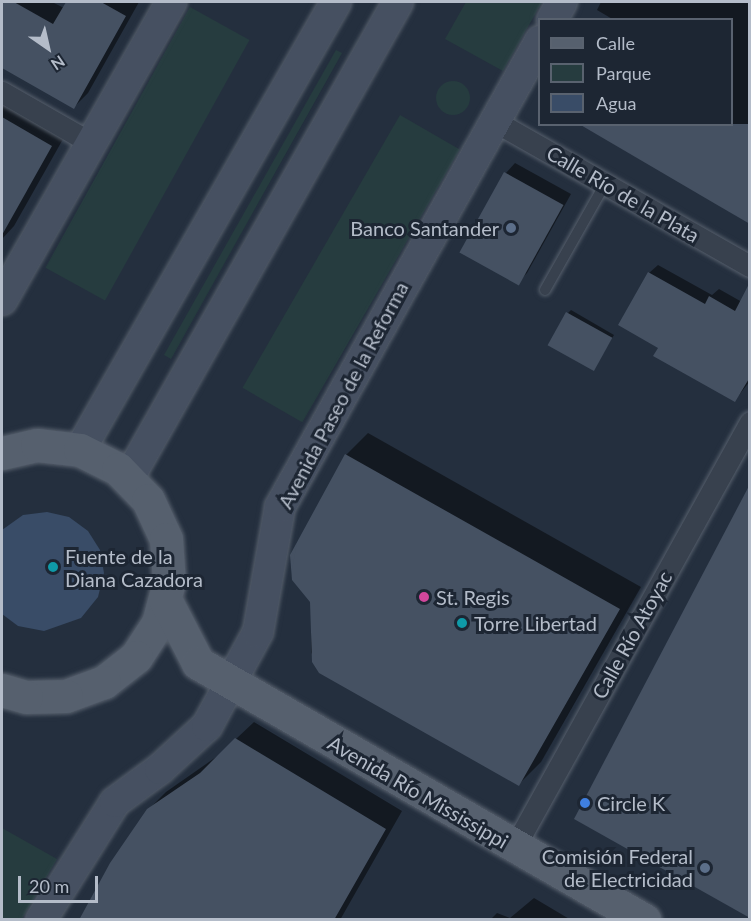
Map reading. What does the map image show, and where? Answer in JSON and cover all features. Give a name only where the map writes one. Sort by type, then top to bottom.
[{"type":"main road","points":[[2,453],[37,445],[80,450],[118,469],[148,500],[166,539],[169,582],[158,623],[136,657],[104,682],[66,696],[26,697],[2,691]]},
{"type":"main road","points":[[165,598],[195,661]]},
{"type":"main road","name":"Avenida Río Mississippi","points":[[120,669],[159,659],[195,661],[514,848],[644,920]]},
{"type":"street","points":[[5,288],[171,2]]},
{"type":"street","points":[[80,450],[336,2]]},
{"type":"street","points":[[128,479],[398,2]]},
{"type":"street","points":[[553,18],[562,2]]},
{"type":"street","name":"Avenida Paseo de la Reforma","points":[[41,920],[115,802],[160,769],[207,726],[258,632],[280,507],[538,45]]},
{"type":"street","points":[[2,92],[91,142]]},
{"type":"street","name":"Calle Río de la Plata","points":[[496,122],[750,266]]},
{"type":"street","name":"Calle Río Atoyac","points":[[514,848],[750,422]]},
{"type":"lane","points":[[545,291],[605,184]]},
{"type":"green space","points":[[466,2],[542,2],[503,71],[445,39]]},
{"type":"green space","points":[[190,7],[249,40],[105,301],[46,268]]},
{"type":"green space","points":[[336,50],[342,53],[171,359],[164,355]]},
{"type":"green space","points":[[453,81],[465,86],[470,98],[465,110],[453,115],[441,110],[436,98],[441,86]]},
{"type":"green space","points":[[400,115],[460,150],[302,422],[243,388]]},
{"type":"green space","points":[[2,828],[57,859],[22,919],[2,919]]},
{"type":"water","name":"Fuente de la Diana Cazadora","points":[[47,512],[69,517],[88,531],[100,550],[104,573],[98,597],[81,618],[44,631],[18,626],[2,614],[2,530],[23,515]]},
{"type":"building","points":[[2,2],[14,2],[53,24],[66,2],[101,2],[126,16],[74,109],[2,68]]},
{"type":"building","points":[[2,117],[52,146],[2,235]]},
{"type":"building","points":[[750,124],[750,224],[582,126]]},
{"type":"building","name":"Banco Santander","points":[[504,172],[563,205],[519,285],[459,252]]},
{"type":"building","points":[[648,272],[705,304],[709,296],[735,311],[750,282],[750,377],[735,402],[653,356],[658,348],[618,325]]},
{"type":"building","points":[[566,312],[612,338],[594,371],[548,345]]},
{"type":"building","name":"Torre Libertad","points":[[345,454],[620,609],[519,786],[319,673],[312,662],[310,602],[292,580],[290,555]]},
{"type":"building","points":[[750,484],[750,918],[574,819]]},
{"type":"building","points":[[235,738],[386,829],[334,920],[79,920],[110,863],[147,809],[200,773]]},
{"type":"place","name":"Banco Santander","points":[[511,228]]},
{"type":"place","name":"Fuente de la Diana Cazadora","points":[[53,567]]},
{"type":"place","name":"St. Regis","points":[[424,597]]},
{"type":"place","name":"Torre Libertad","points":[[462,623]]},
{"type":"place","name":"Circle K","points":[[585,803]]},
{"type":"place","name":"Comisión Federal de Electricidad","points":[[705,868]]}]
